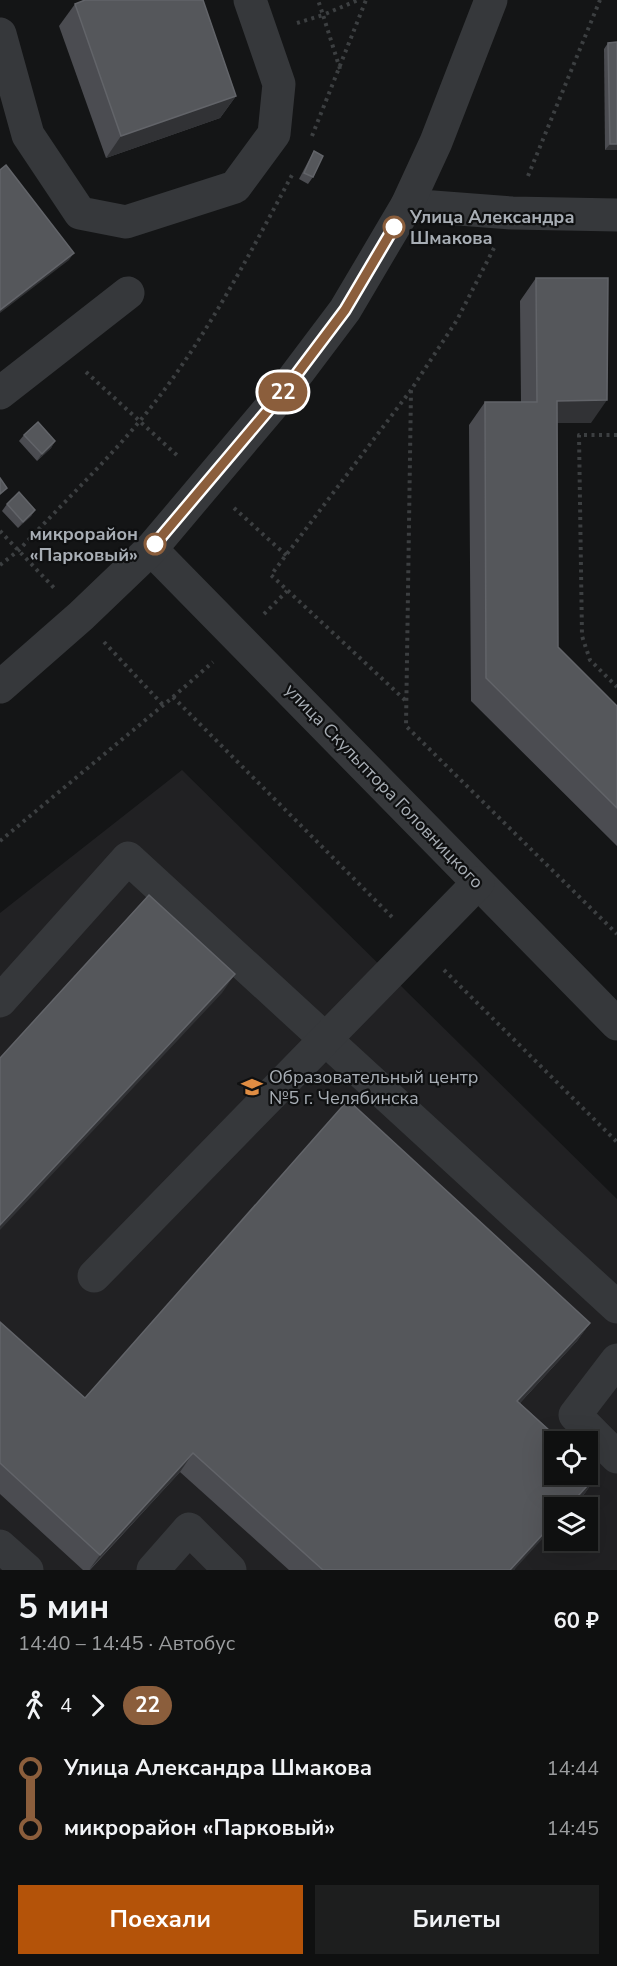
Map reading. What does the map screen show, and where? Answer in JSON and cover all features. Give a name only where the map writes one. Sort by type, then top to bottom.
[{"type":"street","points":[[0,34],[14,135],[80,213],[126,222],[235,186],[274,134],[279,84],[250,0]]},
{"type":"street","points":[[0,687],[81,616],[151,549],[205,481],[281,395],[345,310],[407,205],[435,142],[491,0]]},
{"type":"street","points":[[407,205],[512,213],[617,215]]},
{"type":"street","points":[[0,393],[128,292]]},
{"type":"street","name":"улица Скульптора Головницкого","points":[[151,549],[617,1024]]},
{"type":"street","points":[[0,1000],[128,858],[324,1041],[617,1307]]},
{"type":"street","points":[[94,1276],[478,883]]},
{"type":"street","points":[[617,1360],[575,1416],[617,1457]]},
{"type":"street","points":[[153,1570],[189,1528],[230,1570]]},
{"type":"street","points":[[0,1546],[27,1570]]},
{"type":"path","points":[[340,70],[323,15],[358,0]]},
{"type":"path","points":[[311,141],[366,0]]},
{"type":"path","points":[[406,701],[271,575],[411,390],[457,320],[512,213],[600,0]]},
{"type":"path","points":[[0,565],[18,551],[140,421],[186,356],[245,262],[294,171]]},
{"type":"path","points":[[58,348],[287,556]]},
{"type":"path","points":[[411,390],[406,726],[617,934]]},
{"type":"path","points":[[617,435],[579,435],[582,636],[590,660],[617,687]]},
{"type":"path","points":[[0,840],[172,697],[617,1142]]},
{"type":"shaded area","name":"Образовательный центр №5 г. Челябинска","points":[[182,770],[617,1199],[617,1570],[0,1570],[0,913]]},
{"type":"building","points":[[85,0],[203,0],[236,96],[121,136],[75,4]]},
{"type":"building","points":[[617,42],[617,144],[610,144],[608,43]]},
{"type":"building","points":[[314,151],[323,156],[313,177],[304,173]]},
{"type":"building","points":[[6,165],[74,253],[0,310],[0,170]]},
{"type":"building","points":[[536,278],[608,278],[607,400],[557,401],[558,647],[617,706],[617,808],[486,678],[485,402],[537,402]]},
{"type":"building","points":[[38,422],[55,441],[42,454],[24,435]]},
{"type":"building","points":[[0,478],[7,488],[0,494]]},
{"type":"building","points":[[19,492],[35,510],[23,522],[7,504]]},
{"type":"building","points":[[149,895],[235,974],[0,1225],[0,1058]]},
{"type":"building","points":[[348,1100],[590,1323],[517,1401],[550,1431],[544,1431],[544,1485],[588,1485],[577,1497],[544,1497],[544,1533],[510,1570],[323,1570],[193,1453],[100,1555],[0,1463],[0,1322],[85,1398]]},
{"type":"bus line","name":"22","points":[[155,544],[205,481],[281,395],[345,310],[394,227]]},
{"type":"place","name":"Улица Александра Шмакова","points":[[394,227]]},
{"type":"place","name":"микрорайон «Парковый»","points":[[155,544]]},
{"type":"place","name":"Образовательный центр №5 г. Челябинска","points":[[252,1087]]}]
